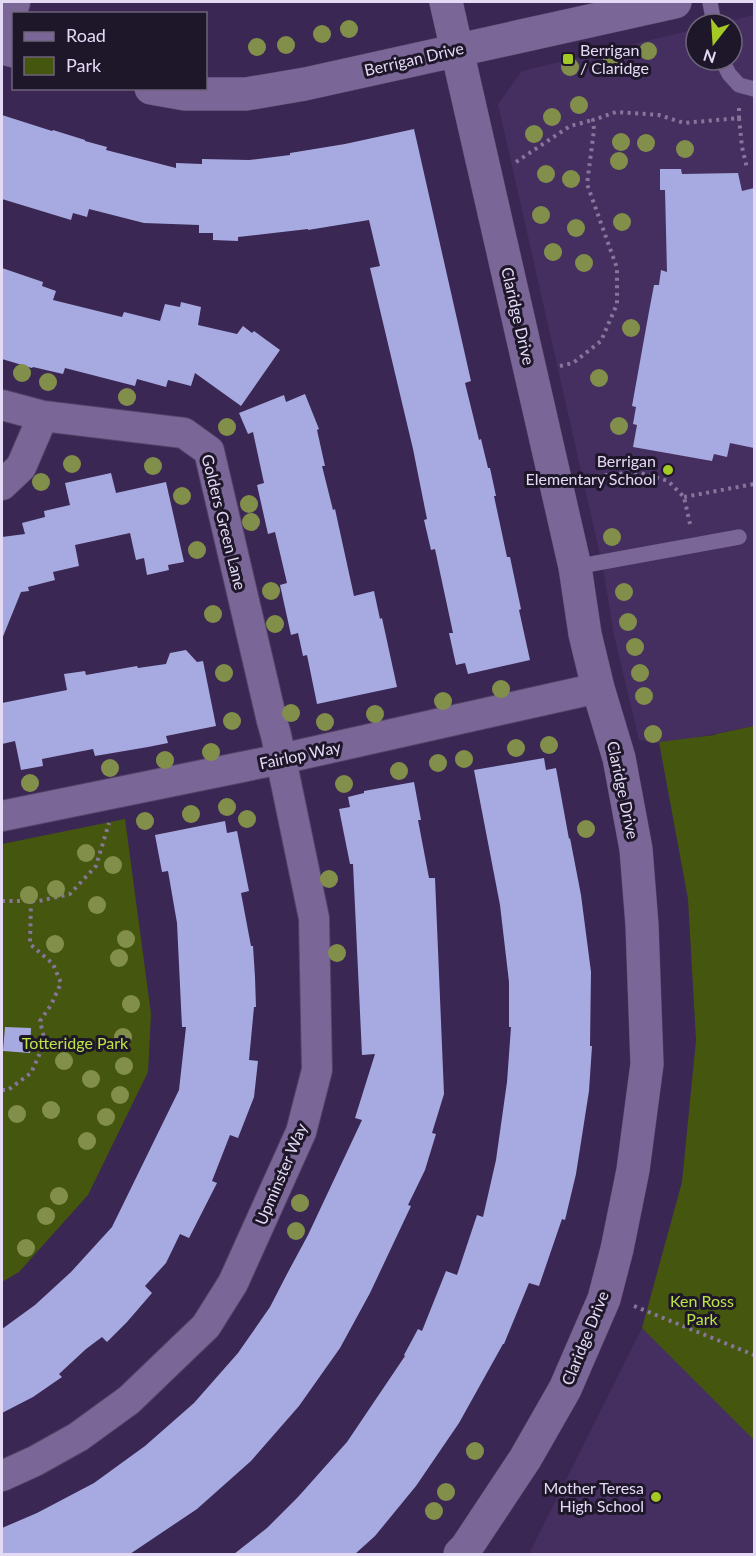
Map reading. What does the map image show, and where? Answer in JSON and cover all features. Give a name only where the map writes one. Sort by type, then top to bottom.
[{"type":"street","name":"Claridge Drive","points":[[446,2],[575,567],[585,634],[619,758],[636,849],[642,925],[647,1064],[633,1170],[604,1299],[565,1389],[525,1459],[460,1554]]},
{"type":"street","name":"Berrigan Drive","points":[[162,90],[185,94],[246,94],[305,84],[675,2]]},
{"type":"street","points":[[2,47],[12,12]]},
{"type":"street","name":"Golders Green Lane","points":[[2,405],[44,416],[184,433],[209,451],[281,759]]},
{"type":"street","points":[[2,485],[21,467],[44,416]]},
{"type":"street","name":"Fairlop Way","points":[[2,816],[281,759],[598,688]]},
{"type":"street","name":"Upminster Way","points":[[2,1476],[78,1437],[129,1400],[206,1326],[233,1283],[301,1132],[317,1070],[314,918],[281,759]]},
{"type":"lane","points":[[728,72],[739,85],[754,89]]},
{"type":"lane","points":[[575,567],[739,537]]},
{"type":"path","points":[[739,85],[739,118],[747,168]]},
{"type":"path","points":[[516,162],[570,126],[616,112],[659,115],[684,123],[739,118]]},
{"type":"path","points":[[531,372],[573,363],[601,341],[617,304],[617,268],[587,184],[594,130],[593,120]]},
{"type":"path","points":[[597,476],[637,472],[668,481],[684,497],[695,546]]},
{"type":"path","points":[[684,497],[754,484]]},
{"type":"path","points":[[2,901],[39,901],[70,894],[96,866],[108,833],[115,794]]},
{"type":"path","points":[[2,1090],[8,1090],[31,1073],[45,1042],[40,1021],[51,1005],[61,983],[53,964],[30,944],[31,901]]},
{"type":"path","points":[[604,1299],[632,1305],[754,1355]]},
{"type":"shaded area","name":"Berrigan Elementary School","points":[[754,15],[754,726],[664,744],[639,740],[614,635],[603,568],[498,104],[522,71],[684,32],[684,72],[744,72],[744,17]]},
{"type":"shaded area","name":"Mother Teresa High School","points":[[642,1328],[754,1440],[754,1554],[529,1554]]},
{"type":"green space","name":"Ken Ross Park","points":[[754,726],[754,1440],[642,1328],[682,1182],[696,1040],[688,899],[659,742],[715,735]]},
{"type":"green space","name":"Totteridge Park","points":[[125,819],[151,1014],[148,1072],[88,1195],[19,1272],[2,1282],[2,844]]},
{"type":"building","points":[[2,115],[107,147],[106,150],[176,168],[176,163],[202,164],[202,159],[249,160],[290,155],[290,153],[414,129],[471,381],[465,383],[479,440],[481,439],[488,468],[490,468],[530,660],[468,674],[465,663],[456,665],[449,633],[453,633],[435,549],[431,550],[424,520],[427,519],[413,449],[370,268],[380,266],[369,220],[308,230],[238,237],[238,241],[213,240],[213,233],[199,233],[199,225],[144,223],[89,209],[87,217],[73,213],[71,220],[2,199]]},
{"type":"building","points":[[660,169],[681,169],[682,174],[738,173],[742,191],[754,188],[754,448],[730,443],[727,457],[714,454],[712,461],[633,447],[637,425],[633,424],[636,407],[632,406],[654,285],[659,285],[661,270],[667,272],[665,190],[660,190]]},
{"type":"building","points":[[2,268],[43,282],[42,286],[56,291],[53,300],[122,317],[124,312],[160,321],[165,304],[180,307],[181,302],[201,307],[198,325],[237,334],[243,326],[280,350],[241,406],[195,373],[191,386],[168,380],[166,387],[137,379],[135,386],[65,368],[63,374],[32,368],[2,359]]},
{"type":"building","points":[[305,394],[319,429],[317,430],[325,466],[322,466],[333,510],[335,509],[354,596],[374,591],[397,687],[317,704],[307,655],[303,656],[298,633],[291,635],[280,585],[287,583],[275,532],[268,534],[257,485],[264,483],[253,432],[248,434],[239,413],[284,395],[286,402]]},
{"type":"building","points":[[111,473],[116,493],[166,482],[184,562],[168,565],[169,570],[147,575],[144,558],[136,560],[130,533],[75,545],[79,566],[53,572],[55,580],[28,587],[29,591],[21,592],[2,639],[2,537],[25,534],[22,523],[45,517],[44,511],[70,505],[65,483]]},
{"type":"building","points":[[186,650],[197,662],[203,661],[216,726],[166,736],[168,743],[148,747],[95,756],[93,749],[42,759],[43,766],[21,770],[15,741],[2,744],[2,703],[67,690],[64,674],[85,671],[86,675],[137,666],[138,668],[166,664],[170,653]]},
{"type":"building","points":[[544,758],[546,770],[556,768],[581,895],[591,972],[590,1046],[592,1046],[589,1091],[576,1174],[565,1220],[562,1219],[539,1286],[529,1283],[504,1344],[459,1423],[416,1486],[375,1536],[355,1554],[234,1554],[267,1528],[347,1442],[405,1356],[418,1329],[422,1331],[446,1271],[457,1275],[477,1215],[483,1217],[496,1160],[507,1082],[511,1027],[509,1027],[509,982],[500,905],[474,770]]},
{"type":"building","points":[[414,782],[421,820],[418,820],[429,878],[435,878],[444,1094],[432,1133],[436,1134],[425,1170],[408,1205],[411,1206],[370,1293],[340,1348],[299,1406],[251,1461],[197,1509],[130,1554],[2,1554],[2,1528],[37,1513],[94,1483],[145,1446],[194,1403],[238,1353],[270,1307],[308,1235],[362,1120],[355,1118],[375,1054],[362,1055],[353,864],[350,864],[339,809],[350,807],[348,797],[364,793],[364,791]]},
{"type":"building","points":[[225,821],[227,833],[237,831],[249,891],[241,893],[251,946],[253,946],[255,977],[256,1007],[254,1007],[249,1060],[258,1061],[254,1097],[238,1138],[230,1135],[212,1181],[217,1183],[189,1238],[180,1234],[166,1263],[145,1286],[152,1293],[107,1342],[102,1337],[59,1374],[62,1377],[33,1397],[2,1413],[2,1329],[35,1305],[71,1272],[112,1227],[179,1090],[186,1027],[182,1027],[177,923],[168,871],[162,872],[155,835]]},
{"type":"building","points":[[5,1027],[31,1028],[30,1053],[3,1051]]},
{"type":"place","name":"Berrigan / Claridge","points":[[568,59]]},
{"type":"place","name":"Berrigan Elementary School","points":[[668,470]]},
{"type":"place","name":"Mother Teresa High School","points":[[656,1497]]}]
